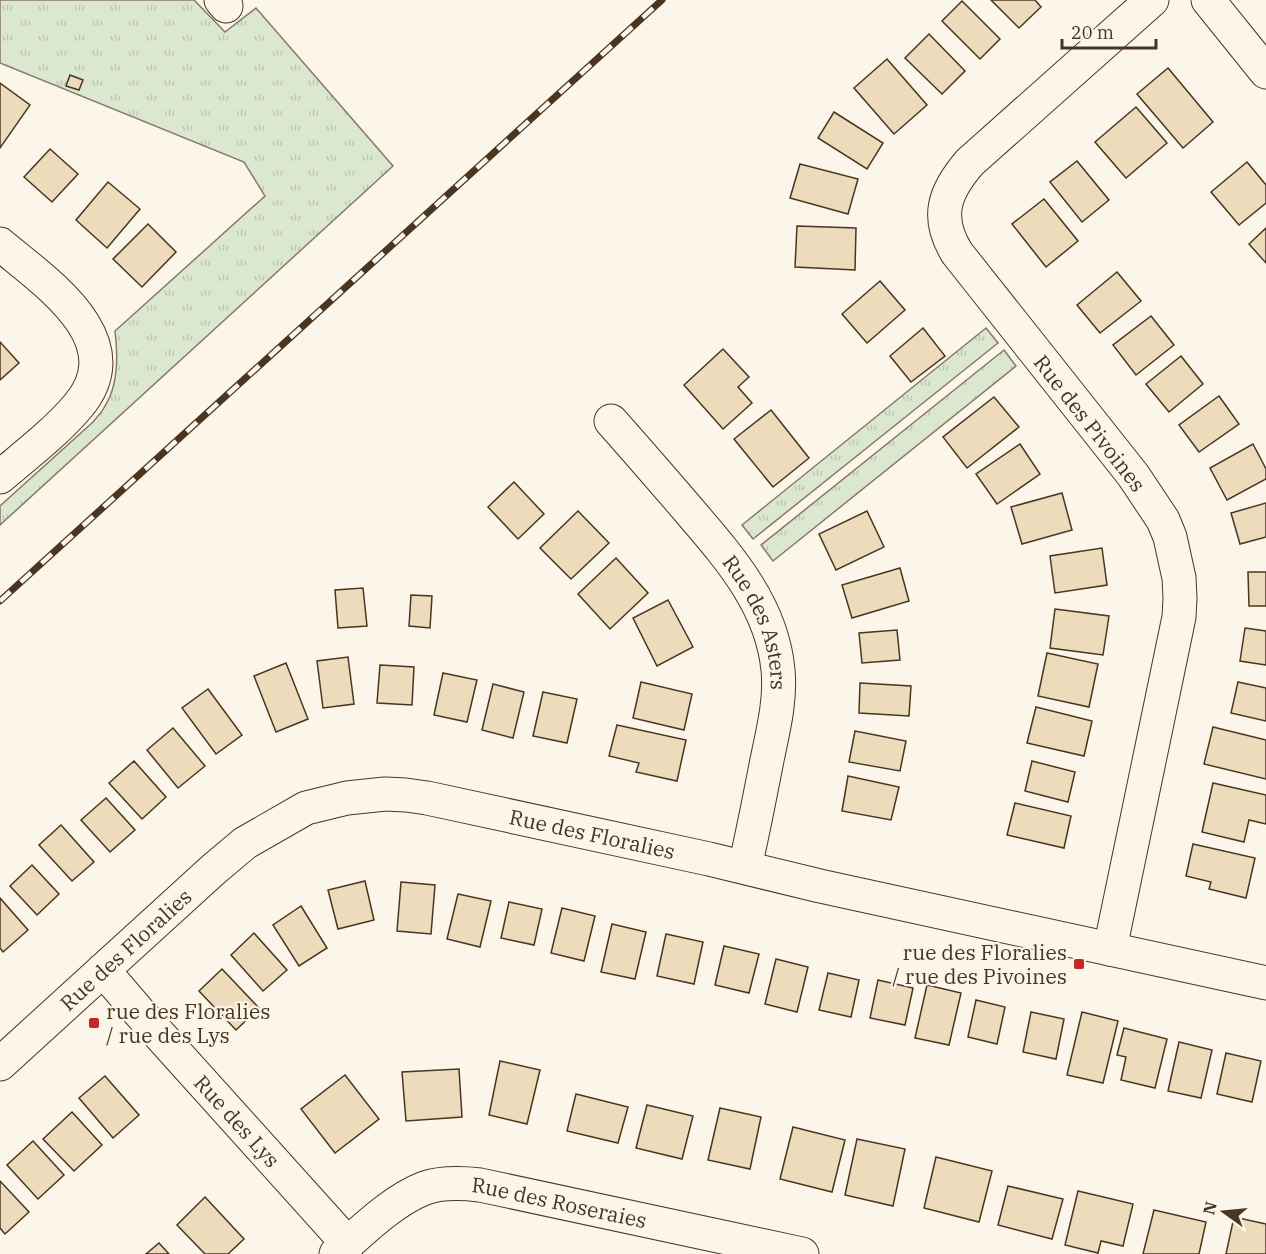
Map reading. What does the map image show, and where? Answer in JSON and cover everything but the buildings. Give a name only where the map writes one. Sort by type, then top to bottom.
[{"type":"street","name":"Rue des Pivoines","points":[[1110,949],[1179,618],[1180,598],[1176,557],[1163,520],[1132,475],[957,253],[947,233],[944,212],[950,189],[970,162],[1152,0]]},
{"type":"street","points":[[1208,0],[1266,72]]},
{"type":"street","points":[[0,244],[56,291],[77,314],[93,342],[96,353],[92,383],[78,406],[0,477]]},
{"type":"street","name":"Rue des Asters","points":[[611,421],[731,560],[763,611],[769,629],[778,671],[777,707],[745,867]]},
{"type":"street","name":"Rue des Floralies","points":[[0,1064],[245,843],[306,808],[346,798],[385,794],[427,798],[1266,983]]},
{"type":"street","name":"Rue des Lys","points":[[104,970],[342,1249]]},
{"type":"street","name":"Rue des Roseraies","points":[[342,1249],[394,1205],[426,1187],[459,1184],[480,1185],[802,1254]]},
{"type":"green space","points":[[0,0],[194,0],[225,32],[256,8],[393,166],[0,525],[0,506],[93,422],[104,408],[115,379],[117,350],[115,331],[265,196],[244,162],[0,63]]},
{"type":"green space","points":[[986,328],[998,343],[753,539],[742,525]]},
{"type":"green space","points":[[1004,350],[1016,366],[773,561],[761,545]]},
{"type":"railway","points":[[0,601],[662,0]]},
{"type":"place","name":"rue des Floralies / rue des Pivoines","points":[[1079,964]]},
{"type":"place","name":"rue des Floralies / rue des Lys","points":[[94,1023]]}]
